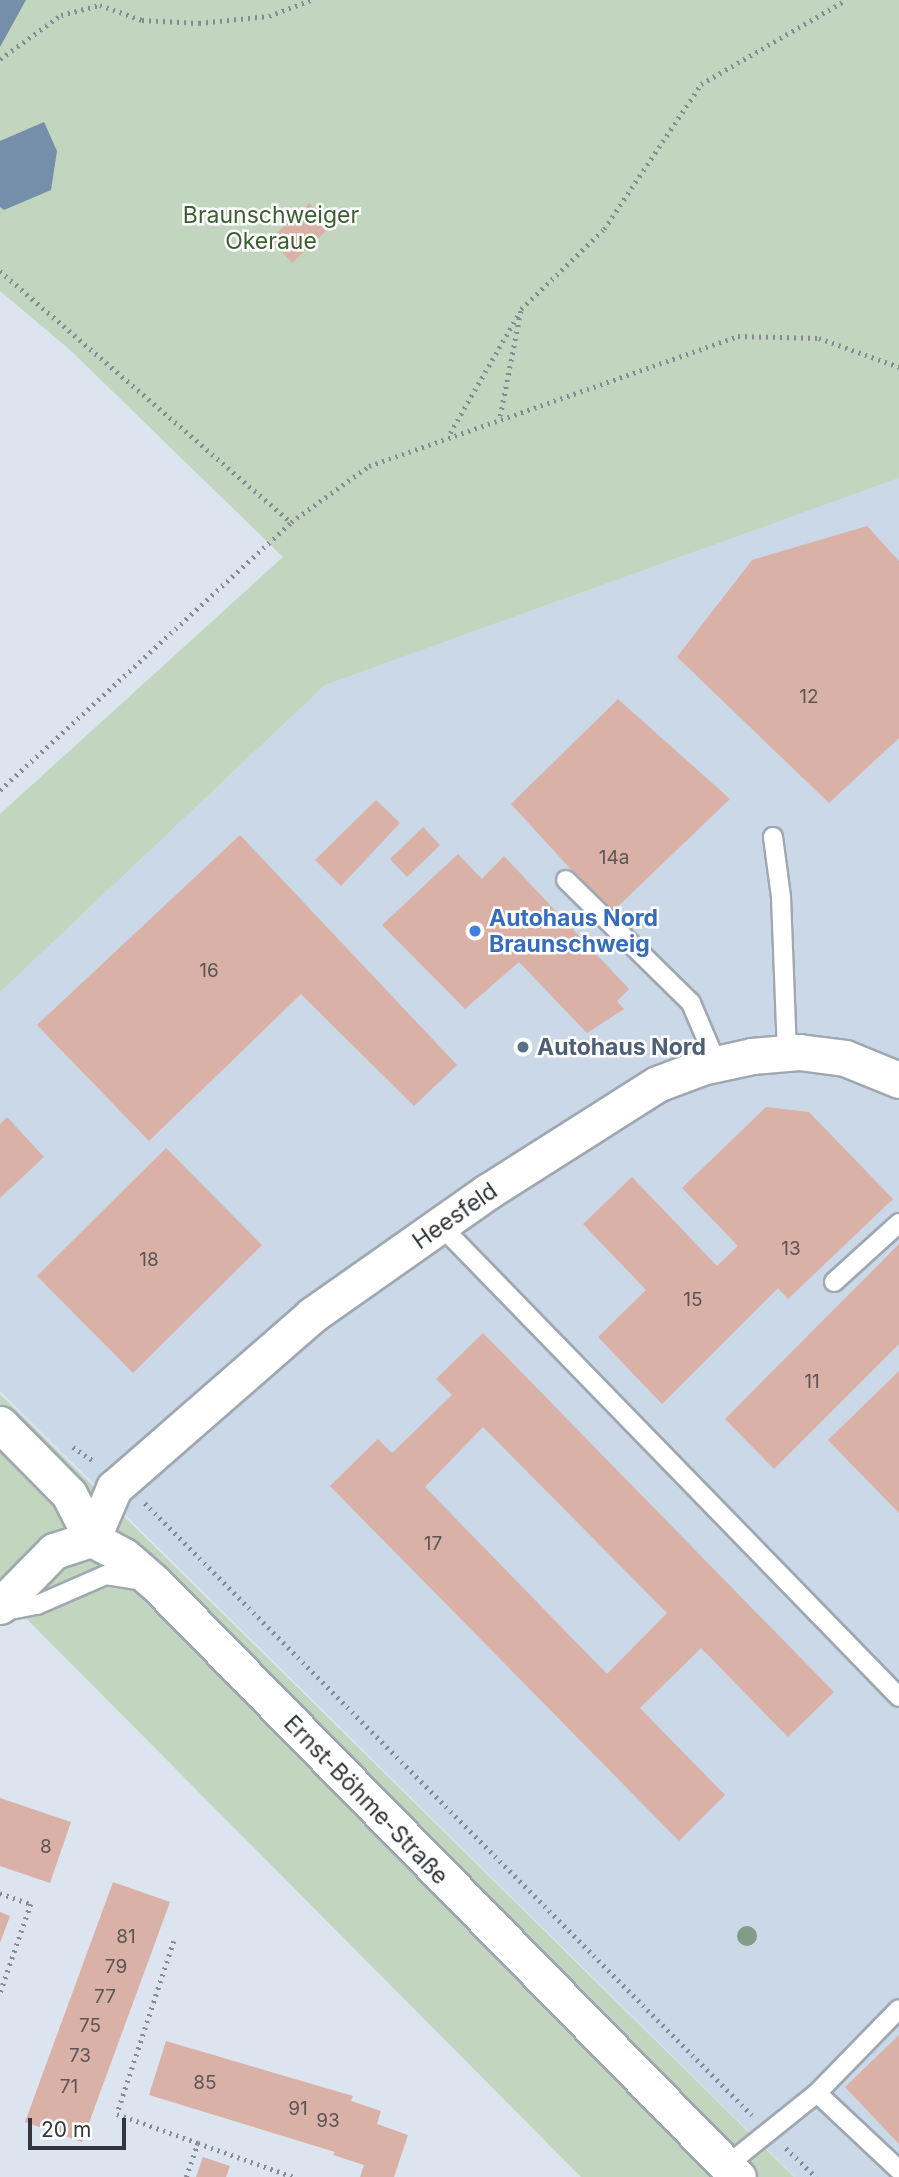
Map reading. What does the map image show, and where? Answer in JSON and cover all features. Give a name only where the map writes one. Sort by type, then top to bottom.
[{"type":"street","name":"Heesfeld","points":[[92,1539],[121,1481],[312,1315],[440,1226],[657,1084],[717,1063],[787,1054],[845,1058],[899,1080]]},
{"type":"street","points":[[0,1424],[69,1494],[92,1539],[54,1551],[0,1606]]},
{"type":"street","name":"Ernst-Böhme-Straße","points":[[92,1539],[124,1556],[155,1583],[732,2171]]},
{"type":"lane","points":[[773,836],[781,897],[787,1054]]},
{"type":"lane","points":[[566,880],[691,1003],[717,1063]]},
{"type":"lane","points":[[834,1282],[899,1223]]},
{"type":"lane","points":[[440,1226],[899,1697]]},
{"type":"lane","points":[[0,1612],[37,1605],[106,1575],[155,1583]]},
{"type":"lane","points":[[732,2171],[768,2131],[817,2093],[899,2009]]},
{"type":"lane","points":[[817,2093],[899,2168]]},
{"type":"path","points":[[0,59],[61,15],[100,5],[142,20],[198,23],[269,16],[311,0]]},
{"type":"path","points":[[450,434],[521,309],[604,229],[701,83],[846,0]]},
{"type":"path","points":[[0,271],[291,522]]},
{"type":"path","points":[[500,416],[521,309]]},
{"type":"path","points":[[0,790],[291,522],[369,466],[500,416],[738,336],[820,338],[899,367]]},
{"type":"path","points":[[70,1444],[121,1481],[191,1544],[816,2177]]},
{"type":"path","points":[[0,1893],[31,1904],[0,1994]]},
{"type":"path","points":[[174,1941],[117,2114],[294,2177]]},
{"type":"path","points":[[186,2177],[198,2143]]},
{"type":"shaded area","points":[[899,478],[899,2177],[795,2177],[0,1391],[0,992],[325,685]]},
{"type":"green space","name":"Braunschweiger Okeraue","points":[[0,0],[899,0],[899,478],[325,685],[0,992],[0,814],[283,557],[69,349],[0,291]]},
{"type":"green space","points":[[0,1394],[794,2177],[581,2177],[0,1592]]},
{"type":"water","points":[[0,0],[26,0],[0,47]]},
{"type":"water","points":[[44,122],[57,151],[51,190],[4,210],[0,207],[0,141]]},
{"type":"building","points":[[309,203],[331,226],[292,263],[270,239]]},
{"type":"building","points":[[867,526],[899,561],[899,738],[829,803],[677,657],[752,560]]},
{"type":"building","points":[[618,699],[730,799],[611,913],[511,804]]},
{"type":"building","points":[[376,800],[400,823],[341,886],[315,860]]},
{"type":"building","points":[[423,827],[440,845],[407,877],[390,859]]},
{"type":"building","points":[[240,835],[457,1065],[414,1106],[301,994],[149,1141],[37,1025]]},
{"type":"building","points":[[458,854],[482,879],[504,856],[629,989],[617,1001],[624,1009],[587,1033],[519,962],[465,1009],[382,925]]},
{"type":"building","points":[[766,1107],[809,1112],[893,1199],[788,1299],[778,1288],[662,1404],[598,1337],[646,1290],[583,1224],[632,1177],[717,1266],[738,1246],[682,1188]]},
{"type":"building","points":[[7,1117],[44,1157],[0,1198],[0,1124]]},
{"type":"building","points":[[166,1148],[262,1245],[133,1373],[37,1276]]},
{"type":"building","points":[[899,1244],[899,1344],[774,1469],[725,1419]]},
{"type":"building","points":[[483,1333],[834,1692],[788,1737],[701,1648],[640,1708],[725,1795],[679,1841],[330,1486],[378,1439],[392,1453],[452,1395],[436,1379]],"holes":[[[483,1427],[667,1613],[607,1674],[425,1487]]]},
{"type":"building","points":[[899,1371],[899,1513],[828,1440]]},
{"type":"building","points":[[0,1798],[71,1822],[50,1883],[0,1866]]},
{"type":"building","points":[[113,1882],[170,1902],[82,2142],[25,2122]]},
{"type":"building","points":[[0,1912],[10,1916],[0,1943]]},
{"type":"building","points":[[899,2035],[899,2144],[845,2087]]},
{"type":"building","points":[[166,2041],[353,2096],[351,2101],[381,2111],[377,2124],[408,2135],[394,2177],[360,2177],[364,2165],[333,2155],[335,2152],[149,2095]]},
{"type":"building","points":[[203,2157],[230,2166],[226,2177],[196,2177]]},
{"type":"place","name":"Autohaus Nord Braunschweig","points":[[475,931]]},
{"type":"place","name":"Autohaus Nord","points":[[523,1047]]}]
